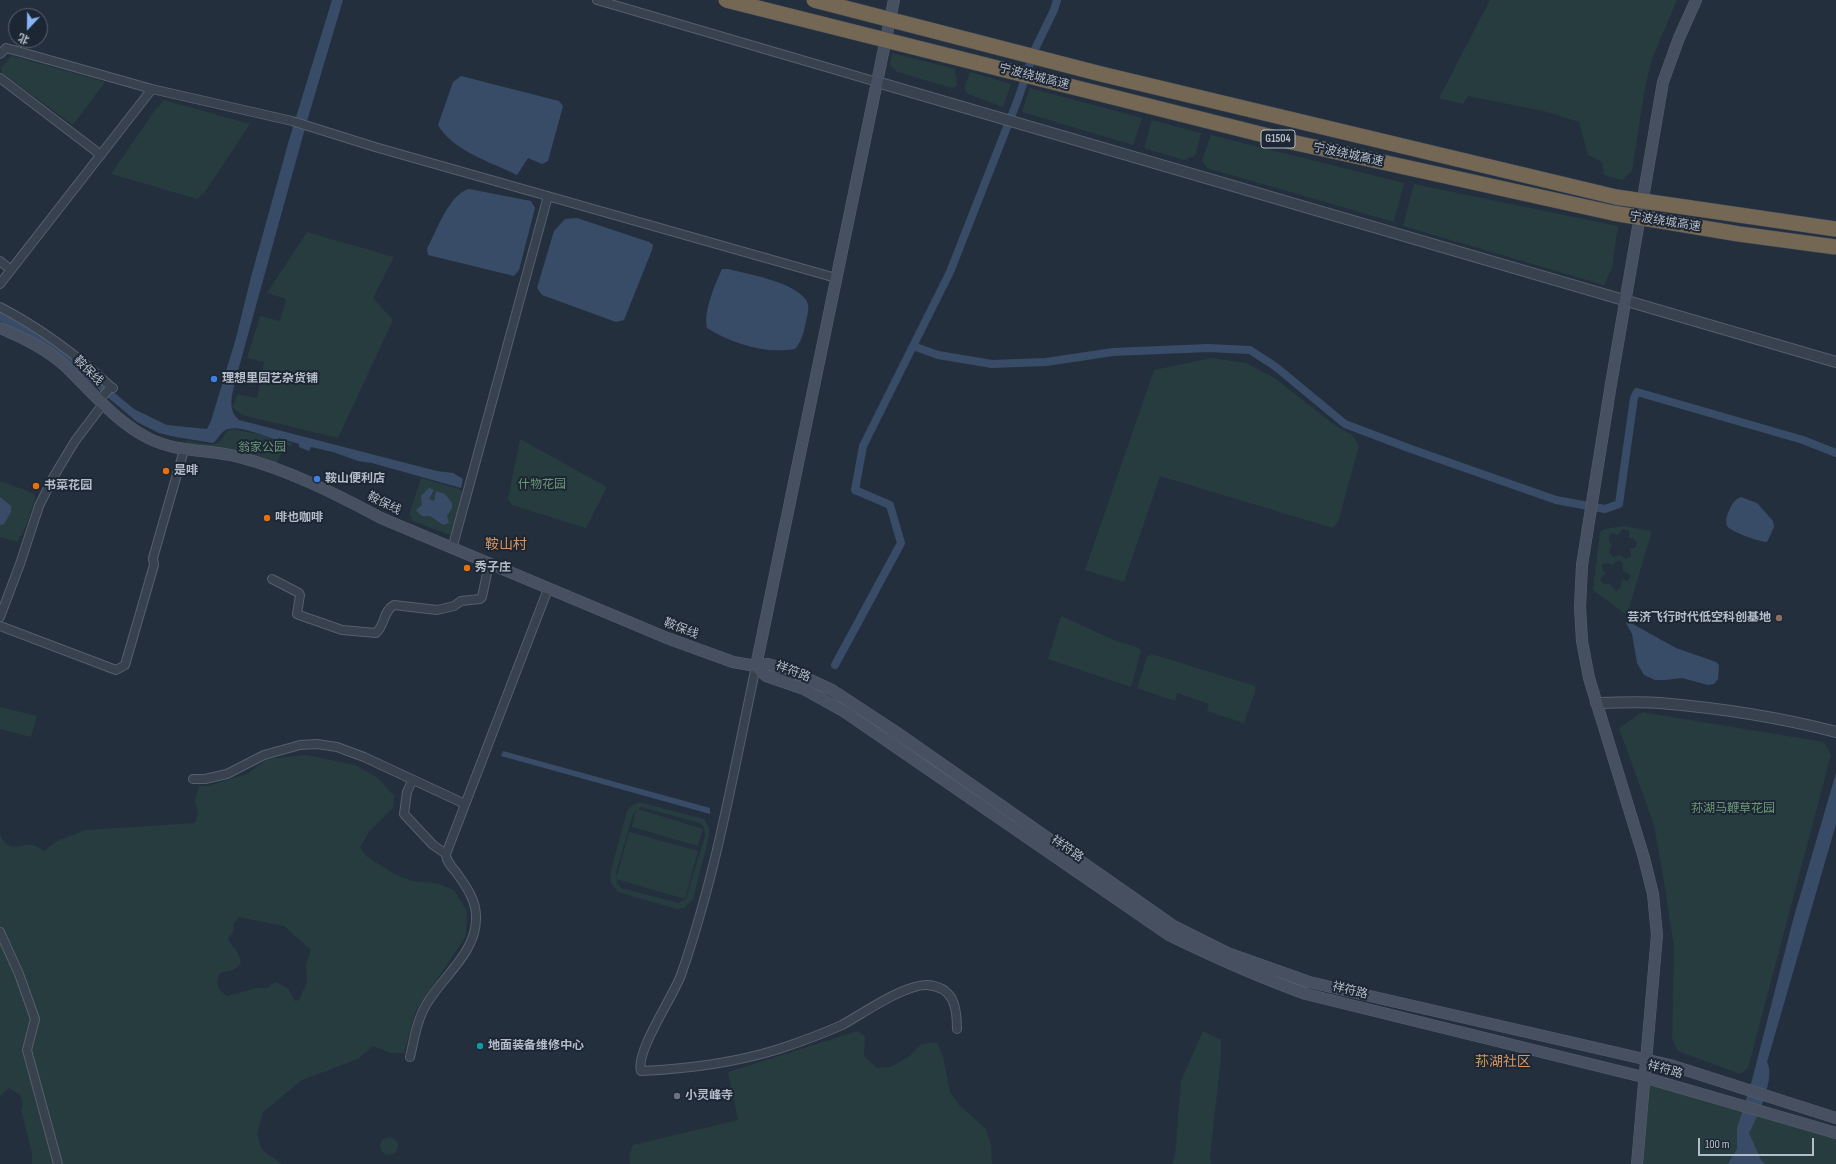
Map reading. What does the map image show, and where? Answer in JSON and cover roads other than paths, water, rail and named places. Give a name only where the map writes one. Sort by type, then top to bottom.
[{"type":"highway","name":"宁波绕城高速","points":[[726,0],[1296,144],[1614,213],[1739,234],[1836,247]]},
{"type":"highway","name":"宁波绕城高速","points":[[814,0],[1109,76],[1616,197],[1836,229]]},
{"type":"main road","points":[[756,666],[894,0]]},
{"type":"main road","points":[[1637,1164],[1643,1077],[1657,935],[1653,894],[1644,858],[1588,678],[1582,641],[1580,607],[1582,565],[1663,82],[1678,38],[1696,0]]},
{"type":"main road","name":"鞍保线","points":[[0,328],[21,337],[47,352],[64,365],[132,429],[164,445],[184,450],[237,456],[266,465],[452,549],[667,638],[733,662],[756,666]]},
{"type":"main road","name":"祥符路","points":[[756,666],[768,664],[789,670],[838,694],[938,761],[1172,925],[1230,954],[1309,982],[1670,1065],[1836,1118]]},
{"type":"main road","name":"祥符路","points":[[756,666],[766,676],[804,689],[845,712],[1169,935],[1225,963],[1258,977],[1306,994],[1643,1077],[1836,1133]]},
{"type":"street","points":[[597,0],[1836,362]]},
{"type":"street","points":[[0,54],[6,48],[152,89],[292,121],[836,278]]},
{"type":"street","points":[[0,78],[101,155]]},
{"type":"street","points":[[0,284],[152,89]]},
{"type":"street","points":[[452,549],[548,196]]},
{"type":"street","points":[[0,261],[11,270]]},
{"type":"street","points":[[0,307],[52,337],[79,358],[112,388],[101,400],[54,476],[39,506],[20,564],[0,617]]},
{"type":"street","points":[[0,626],[116,670],[121,669],[125,665],[152,572],[154,565],[153,558],[184,450]]},
{"type":"street","points":[[272,579],[299,593],[300,595],[296,609],[297,614],[300,616],[342,630],[376,633],[380,630],[389,608],[394,605],[437,610],[454,606],[461,601],[480,599],[482,597],[489,564]]},
{"type":"street","points":[[410,1057],[422,1013],[430,998],[451,972],[472,940],[476,920],[476,910],[472,898],[464,884],[446,859],[446,854],[548,589]]},
{"type":"street","points":[[756,666],[720,840],[695,933],[680,978],[646,1045],[639,1064],[641,1071],[697,1067],[779,1049],[841,1025],[912,987],[926,985],[937,988],[948,994],[955,1002],[957,1009],[957,1029]]},
{"type":"street","points":[[1596,703],[1659,702],[1736,713],[1836,732]]},
{"type":"street","points":[[192,779],[205,779],[227,774],[264,755],[300,745],[317,744],[336,747],[364,757],[464,804]]},
{"type":"street","points":[[412,780],[407,792],[404,814],[433,845],[446,854]]},
{"type":"street","points":[[0,932],[19,974],[35,1018],[27,1050],[58,1164]]},
{"type":"water","points":[[332,0],[343,0],[307,121],[236,378],[232,395],[233,411],[239,420],[437,471],[453,473],[463,479],[461,488],[372,463],[358,461],[333,452],[311,447],[309,451],[299,447],[299,444],[279,438],[278,440],[242,429],[235,428],[224,431],[213,443],[159,433],[137,422],[50,348],[0,321],[0,311],[43,334],[134,409],[167,425],[207,429],[211,421],[236,338],[251,277],[289,140]]},
{"type":"water","points":[[461,76],[559,101],[563,106],[548,161],[542,164],[528,158],[517,175],[473,155],[453,142],[438,125],[453,82]]},
{"type":"water","points":[[469,189],[531,201],[535,208],[519,270],[514,276],[428,255],[427,249],[444,214],[455,198],[462,192]]},
{"type":"water","points":[[577,218],[649,242],[653,245],[624,320],[616,322],[542,295],[537,288],[554,231],[565,219]]},
{"type":"water","points":[[722,269],[747,273],[792,288],[806,300],[808,307],[807,315],[802,336],[795,349],[761,349],[727,339],[707,328],[706,322],[708,307]]},
{"type":"water","points":[[429,488],[434,490],[429,499],[434,501],[436,491],[445,494],[452,503],[452,508],[447,516],[449,523],[443,525],[430,516],[422,516],[416,510],[422,505],[421,496]]},
{"type":"water","points":[[0,497],[11,506],[11,512],[4,524],[0,525]]},
{"type":"water","points":[[1741,497],[1757,503],[1773,521],[1774,527],[1767,542],[1746,536],[1727,526],[1726,518],[1731,507],[1735,501]]},
{"type":"water","points":[[1629,622],[1676,648],[1716,662],[1719,665],[1718,679],[1714,684],[1708,685],[1682,678],[1655,680],[1644,675],[1637,663],[1632,634],[1626,623]]},
{"type":"water","points":[[503,751],[710,808],[710,814],[501,756]]},
{"type":"water","points":[[1836,773],[1836,824],[1767,1062],[1769,1077],[1764,1098],[1749,1133],[1761,1160],[1765,1164],[1728,1164],[1737,1149],[1737,1128],[1752,1080],[1793,920]]},
{"type":"waterway","points":[[835,665],[901,543],[890,505],[855,490],[863,446],[950,272],[1018,99],[1035,49],[1054,10],[1057,0]]},
{"type":"waterway","points":[[913,346],[938,355],[992,364],[1046,362],[1113,352],[1208,348],[1250,350],[1276,367],[1345,424],[1556,500],[1605,509],[1619,504],[1634,398],[1637,392],[1803,440],[1836,453]]},
{"type":"place","name":"理想里园艺杂货铺","points":[[214,379]]},
{"type":"place","name":"是啡","points":[[166,471]]},
{"type":"place","name":"鞍山便利店","points":[[317,479]]},
{"type":"place","name":"书菜花园","points":[[36,486]]},
{"type":"place","name":"啡也咖啡","points":[[267,518]]},
{"type":"place","name":"秀子庄","points":[[467,568]]},
{"type":"place","name":"芸济飞行时代低空科创基地","points":[[1779,618]]},
{"type":"place","name":"地面装备维修中心","points":[[480,1046]]},
{"type":"place","name":"小灵峰寺","points":[[677,1096]]},
{"type":"district","name":"鞍山村","points":[[506,545]]},
{"type":"district","name":"荪湖社区","points":[[1503,1062]]},
{"type":"park label","name":"翁家公园","points":[[262,448]]},
{"type":"park label","name":"什物花园","points":[[542,485]]},
{"type":"park label","name":"荪湖马鞭草花园","points":[[1733,809]]}]
